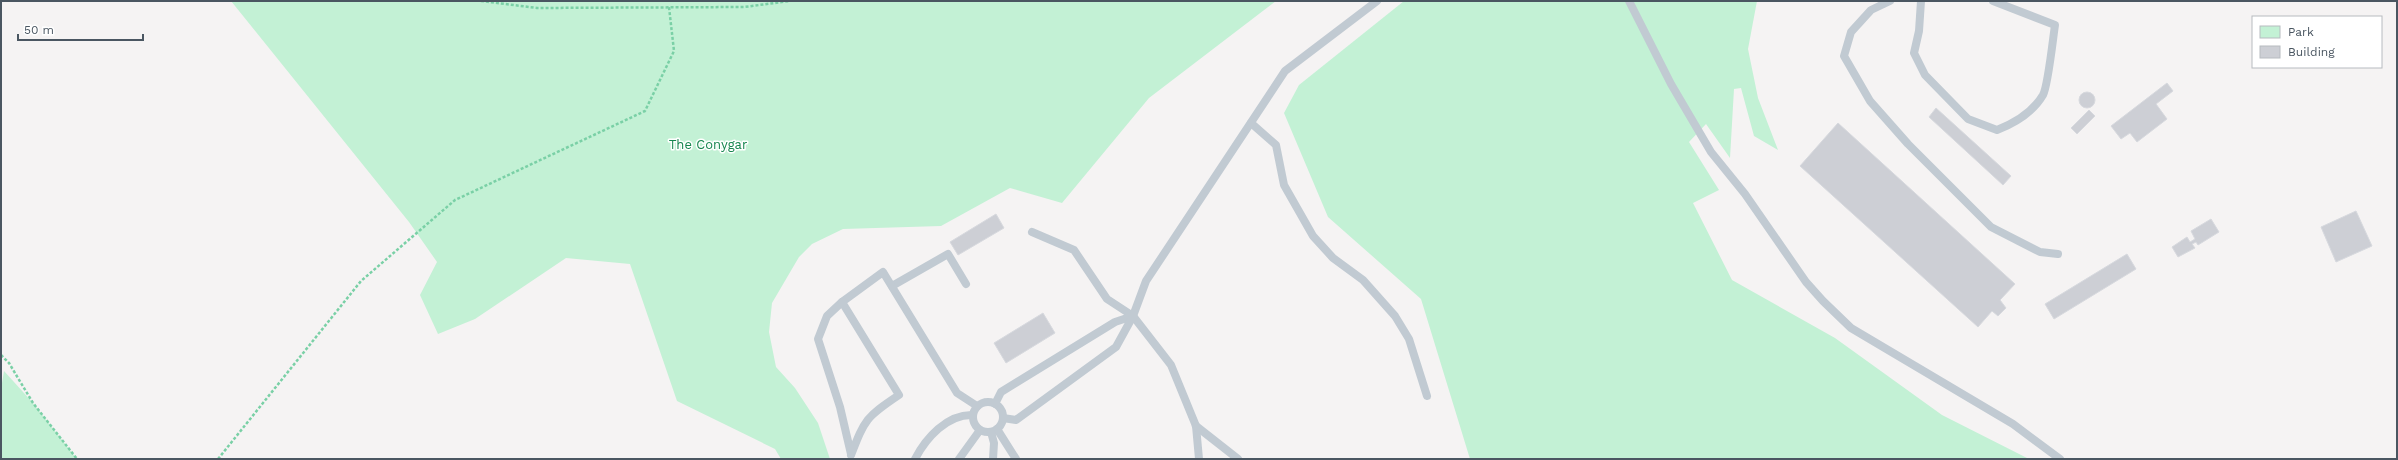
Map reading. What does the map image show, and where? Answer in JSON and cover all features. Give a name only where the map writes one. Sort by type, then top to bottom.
[{"type":"lane","points":[[1003,418],[1016,420],[1116,347],[1133,316],[1146,281],[1285,71],[1376,1]]},
{"type":"lane","points":[[1629,1],[1671,84],[1711,152],[1745,194],[1806,282],[1823,301],[1851,328],[2013,424],[2060,459]]},
{"type":"lane","points":[[1890,1],[1871,10],[1851,32],[1844,56],[1870,101],[1908,144],[1991,227],[2040,252],[2058,254]]},
{"type":"lane","points":[[1921,1],[1919,31],[1914,53],[1925,75],[1968,119],[1997,130],[2012,124],[2026,114],[2043,94],[2055,25],[1993,1]]},
{"type":"lane","points":[[1251,123],[1276,145],[1284,185],[1313,236],[1333,258],[1363,280],[1395,316],[1409,339],[1427,396]]},
{"type":"lane","points":[[1032,232],[1074,250],[1107,300],[1133,316],[1171,365],[1196,426],[1199,459]]},
{"type":"lane","points":[[892,286],[948,254],[966,284]]},
{"type":"lane","points":[[851,457],[840,407],[818,339],[827,316],[842,302],[883,272],[957,393],[977,406]]},
{"type":"lane","points":[[842,302],[898,396],[872,412],[863,425],[851,457]]},
{"type":"lane","points":[[995,404],[1001,392],[1115,322],[1133,316]]},
{"type":"lane","points":[[992,459],[994,431],[1003,418],[1001,410],[995,404],[985,402],[977,406],[972,415],[974,424],[980,430],[994,431],[1016,459]]},
{"type":"lane","points":[[915,459],[939,429],[952,418],[972,415]]},
{"type":"lane","points":[[1196,426],[1238,459]]},
{"type":"lane","points":[[960,459],[980,430]]},
{"type":"path","points":[[480,1],[537,8],[744,7],[790,1]]},
{"type":"path","points":[[218,459],[361,282],[455,200],[645,111],[674,51],[669,7]]},
{"type":"path","points":[[1,355],[9,363],[33,403],[77,459]]},
{"type":"green space","name":"The Conygar","points":[[231,1],[1276,1],[1149,98],[1062,203],[1010,188],[941,226],[843,229],[812,244],[799,257],[772,303],[769,332],[776,367],[795,388],[818,423],[830,459],[781,459],[775,449],[677,401],[630,264],[566,258],[475,319],[438,334],[420,295],[437,262],[409,222]]},
{"type":"green space","points":[[1404,1],[1757,1],[1748,49],[1758,98],[1778,150],[1754,136],[1741,88],[1734,89],[1730,158],[1706,124],[1689,142],[1719,190],[1693,203],[1732,280],[1835,338],[1942,415],[2029,459],[1470,459],[1421,299],[1328,217],[1284,113],[1299,85]]},
{"type":"green space","points":[[4,371],[33,403],[77,459],[1,459],[1,389]]},
{"type":"building","points":[[2167,83],[2173,91],[2156,104],[2167,119],[2137,142],[2130,133],[2121,139],[2111,126]]},
{"type":"building","points":[[2084,92],[2090,92],[2095,97],[2093,106],[2090,108],[2084,108],[2079,103],[2079,97]]},
{"type":"building","points":[[1936,108],[2011,176],[2003,185],[1929,117]]},
{"type":"building","points":[[2089,110],[2095,116],[2077,134],[2071,128]]},
{"type":"building","points":[[1838,123],[2015,284],[2000,300],[2006,308],[1998,316],[1992,311],[1978,327],[1800,166]]},
{"type":"building","points":[[2356,211],[2372,246],[2336,262],[2321,227]]},
{"type":"building","points":[[996,214],[1004,228],[958,255],[950,242]]},
{"type":"building","points":[[2211,219],[2219,232],[2198,245],[2196,242],[2192,244],[2195,248],[2178,257],[2172,247],[2187,237],[2190,242],[2195,239],[2191,231]]},
{"type":"building","points":[[2127,254],[2136,269],[2054,319],[2045,304]]},
{"type":"building","points":[[1043,313],[1055,333],[1006,363],[994,343]]}]
